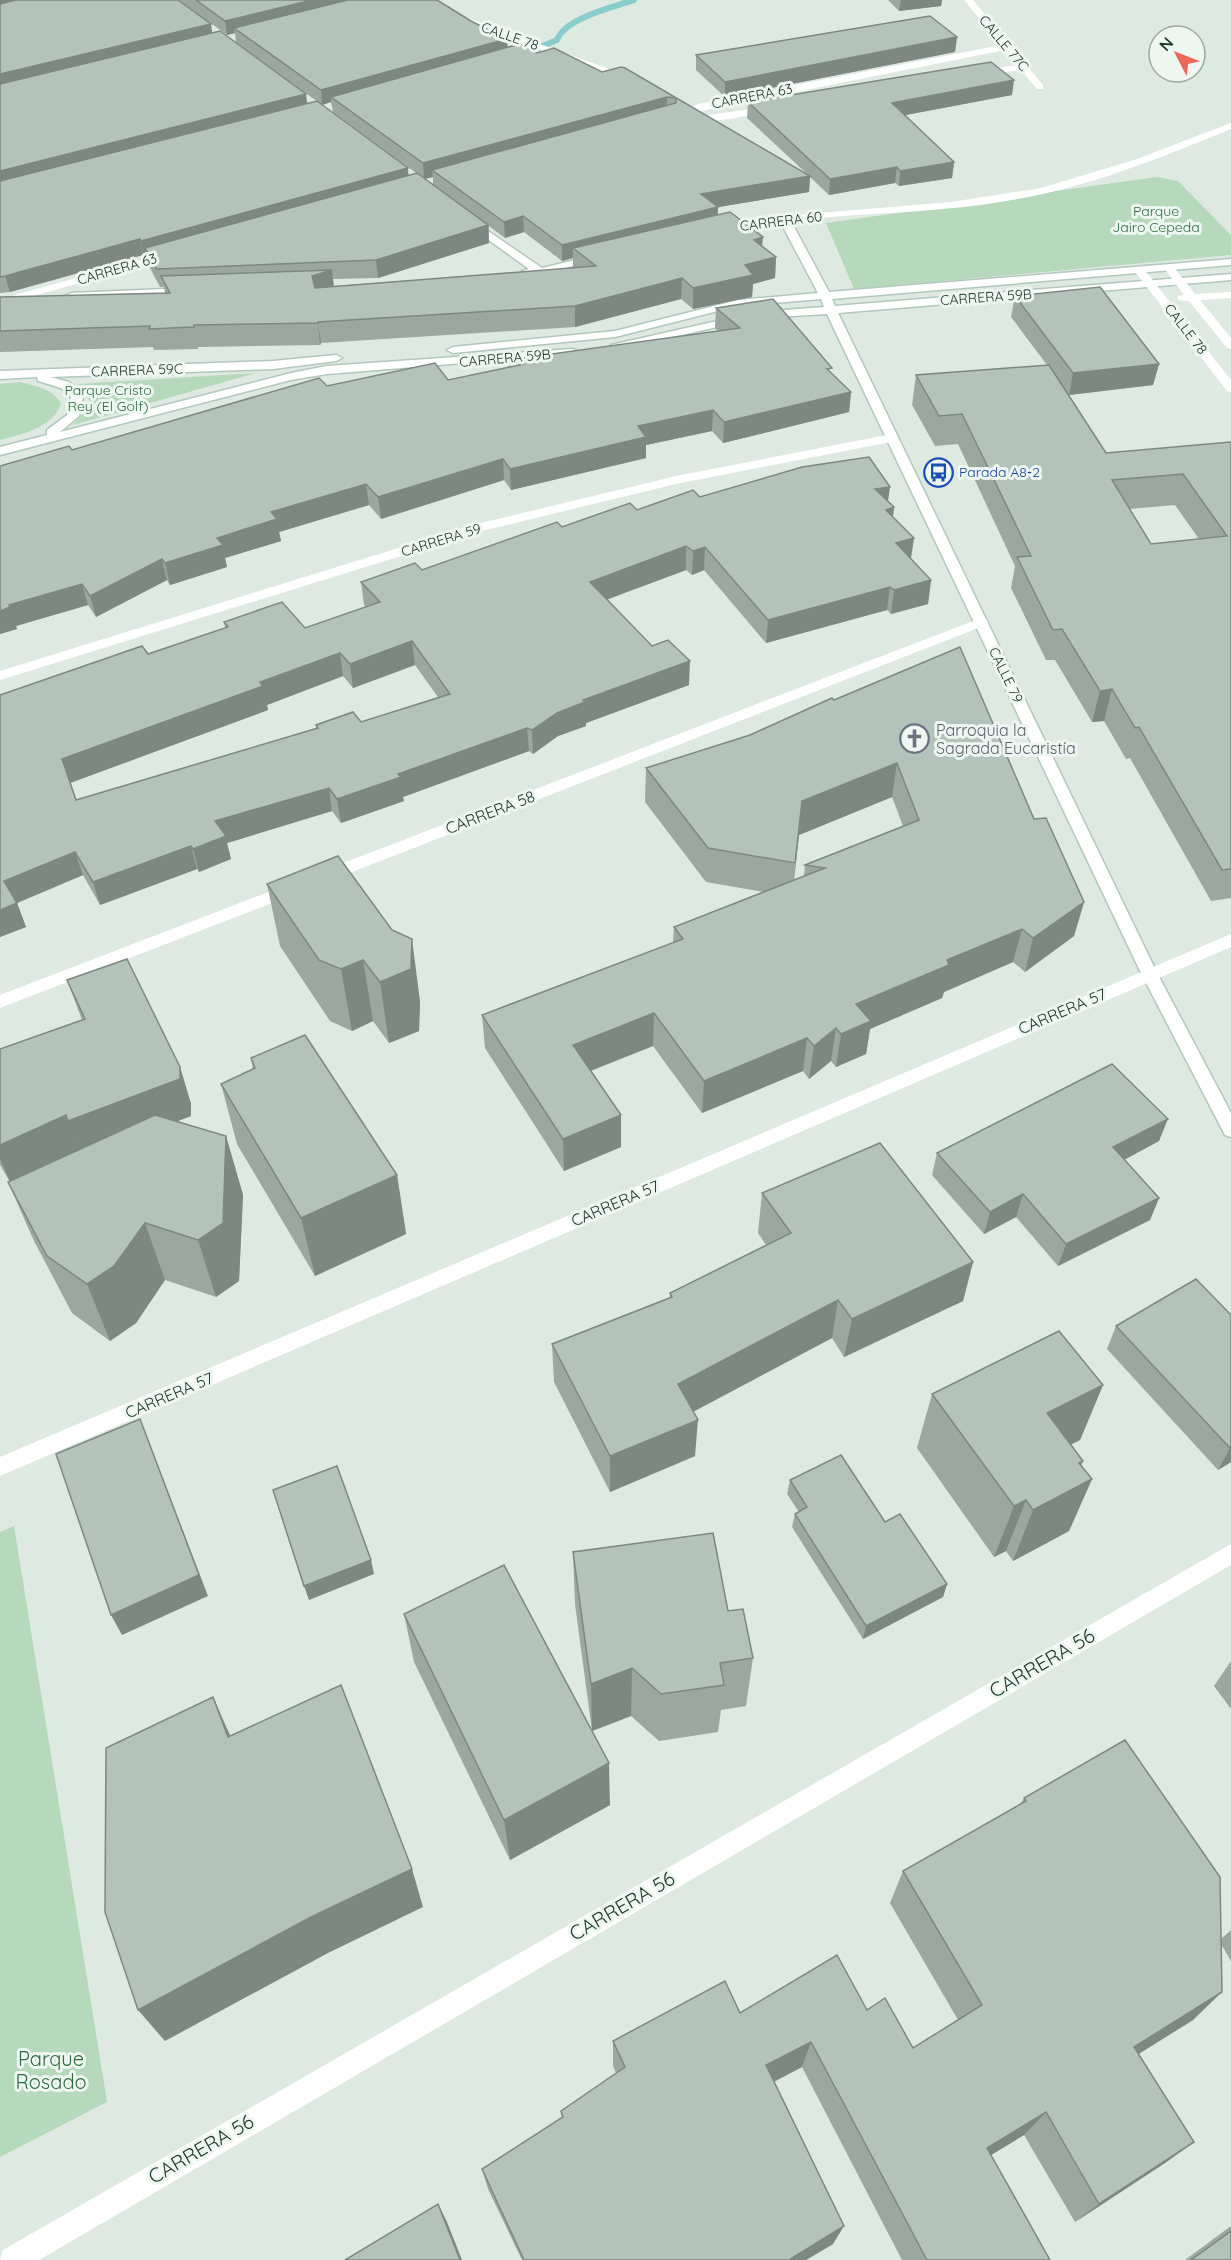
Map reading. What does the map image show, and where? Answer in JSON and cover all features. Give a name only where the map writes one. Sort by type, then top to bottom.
[{"type":"street","name":"CALLE 78","points":[[429,0],[465,20],[642,84]]},
{"type":"street","name":"CALLE 77C","points":[[968,0],[1040,87]]},
{"type":"street","name":"CARRERA 63","points":[[783,106],[708,118],[694,115],[688,108],[1007,47]]},
{"type":"street","points":[[967,75],[1024,67]]},
{"type":"street","name":"CARRERA 60","points":[[716,229],[784,219],[974,203],[1032,194],[1080,182],[1163,154],[1231,126]]},
{"type":"street","points":[[456,212],[540,272]]},
{"type":"street","name":"CALLE 79","points":[[784,219],[828,302],[891,438],[1149,973],[1231,1130]]},
{"type":"street","name":"CARRERA 63","points":[[15,298],[177,253]]},
{"type":"street","points":[[518,273],[540,272],[606,256]]},
{"type":"street","name":"CARRERA 59B","points":[[273,365],[328,358],[594,350],[623,346],[705,325],[828,302],[1231,262]]},
{"type":"street","name":"CALLE 78","points":[[1169,268],[1231,346]]},
{"type":"street","name":"CALLE 78","points":[[1140,271],[1231,388]]},
{"type":"street","name":"CARRERA 59B","points":[[0,451],[318,372],[495,353],[615,334],[738,303],[828,302],[891,306],[1151,285],[1231,276]]},
{"type":"street","points":[[0,298],[205,291]]},
{"type":"street","points":[[1163,300],[1231,295]]},
{"type":"street","name":"CARRERA 59C","points":[[0,375],[273,365]]},
{"type":"street","points":[[28,374],[65,385],[77,396],[74,416],[45,438]]},
{"type":"street","name":"CARRERA 59","points":[[0,676],[478,528],[676,480],[891,438]]},
{"type":"street","name":"CARRERA 58","points":[[0,1002],[981,622]]},
{"type":"street","name":"CARRERA 57","points":[[0,1467],[1149,973],[1231,940]]},
{"type":"street","name":"CARRERA 56","points":[[13,2260],[1231,1554]]},
{"type":"green space","name":"Parque Jairo Cepeda","points":[[1157,177],[1178,181],[1231,235],[1231,255],[854,289],[826,223]]},
{"type":"green space","name":"Parque Cristo Rey (El Golf)","points":[[256,373],[73,425],[90,401],[78,384]]},
{"type":"green space","name":"Parque Cristo Rey (El Golf)","points":[[20,382],[49,392],[61,404],[51,419],[36,429],[0,440],[0,384]]},
{"type":"green space","name":"Parque Rosado","points":[[14,1526],[107,2102],[0,2157],[0,1532]]},
{"type":"building","points":[[16,0],[178,0],[211,24],[0,74],[0,4]]},
{"type":"building","points":[[196,0],[312,0],[225,21]]},
{"type":"building","points":[[348,0],[437,0],[507,39],[321,90],[234,28]]},
{"type":"building","points":[[930,16],[957,37],[725,82],[696,55]]},
{"type":"building","points":[[220,31],[306,94],[0,171],[0,84]]},
{"type":"building","points":[[519,44],[537,53],[554,48],[602,72],[625,68],[810,176],[701,194],[718,207],[562,245],[523,216],[504,222],[432,170],[676,103],[676,98],[667,97],[423,163],[331,97]]},
{"type":"building","points":[[991,62],[1014,80],[892,103],[954,162],[900,171],[897,167],[830,179],[748,102]]},
{"type":"building","points":[[317,101],[408,168],[0,277],[0,181]]},
{"type":"building","points":[[417,173],[488,225],[376,260],[157,269],[145,248]]},
{"type":"building","points":[[730,212],[763,237],[754,240],[776,257],[745,265],[753,275],[693,288],[682,278],[575,306],[318,323],[0,331],[0,297],[170,293],[161,276],[332,270],[312,276],[315,288],[596,266],[573,248]]},
{"type":"building","points":[[1100,287],[1159,364],[1073,373],[1015,296]]},
{"type":"building","points":[[773,299],[832,368],[827,369],[851,392],[724,422],[713,410],[638,426],[646,437],[510,469],[503,459],[378,497],[366,484],[271,512],[277,519],[217,538],[223,545],[165,563],[162,559],[90,596],[82,584],[9,605],[10,607],[0,611],[0,466],[69,446],[72,450],[319,378],[327,386],[435,363],[448,380],[524,364],[522,358],[740,328],[716,308]]},
{"type":"building","points":[[1049,365],[1106,453],[1231,442],[1231,869],[1222,870],[1139,727],[1135,728],[1112,689],[1100,691],[1062,629],[1053,630],[1017,557],[1031,556],[962,414],[939,416],[916,375]],"holes":[[[1183,474],[1227,536],[1151,544],[1112,480]]]},
{"type":"building","points":[[869,457],[890,487],[875,489],[894,507],[886,510],[914,538],[896,543],[931,580],[894,590],[890,587],[768,620],[705,547],[693,551],[686,546],[590,582],[652,646],[668,640],[690,661],[583,700],[585,702],[557,713],[532,730],[527,728],[398,774],[401,777],[337,799],[329,788],[215,821],[226,836],[193,849],[191,846],[93,882],[75,852],[4,881],[17,903],[0,910],[0,695],[142,646],[148,654],[228,627],[224,622],[282,602],[305,628],[380,602],[361,582],[415,563],[422,570],[557,522],[562,527],[630,503],[637,510],[693,490],[700,497],[802,467]],"holes":[[[412,641],[450,694],[361,722],[353,712],[316,725],[318,728],[76,800],[62,759],[263,686],[260,682],[340,653],[350,664]]]},
{"type":"building","points":[[960,647],[1034,819],[1046,818],[1084,902],[1033,938],[1022,929],[947,960],[949,965],[856,1004],[871,1021],[841,1034],[836,1028],[814,1046],[807,1038],[704,1081],[654,1013],[573,1045],[621,1115],[563,1139],[482,1015],[683,939],[674,927],[825,868],[805,865],[919,820],[897,763],[802,801],[795,863],[708,848],[646,768],[750,735],[832,698],[834,700]]},
{"type":"building","points":[[338,856],[392,930],[412,939],[411,969],[380,982],[363,960],[341,969],[319,960],[267,884]]},
{"type":"building","points":[[127,959],[180,1067],[180,1079],[68,1121],[66,1115],[0,1145],[0,1049],[85,1019],[67,980]]},
{"type":"building","points":[[305,1035],[397,1175],[301,1218],[221,1084],[255,1068],[251,1058]]},
{"type":"building","points":[[1112,1064],[1168,1119],[1113,1147],[1159,1198],[1066,1244],[1023,1194],[990,1212],[937,1153]]},
{"type":"building","points":[[155,1115],[226,1136],[223,1223],[198,1240],[145,1223],[114,1266],[87,1284],[47,1256],[8,1182]]},
{"type":"building","points":[[880,1143],[973,1262],[852,1319],[838,1300],[678,1384],[698,1420],[610,1456],[552,1344],[672,1297],[670,1293],[791,1233],[762,1193]]},
{"type":"building","points":[[1196,1279],[1231,1315],[1230,1448],[1116,1326]]},
{"type":"building","points":[[1059,1331],[1103,1385],[1047,1413],[1083,1461],[1079,1463],[1092,1479],[1033,1510],[1026,1500],[1014,1506],[932,1394]]},
{"type":"building","points":[[140,1419],[199,1575],[111,1615],[56,1454]]},
{"type":"building","points":[[841,1455],[885,1522],[900,1514],[947,1584],[866,1626],[795,1514],[807,1507],[790,1480]]},
{"type":"building","points":[[337,1466],[371,1560],[304,1586],[273,1490]]},
{"type":"building","points":[[713,1533],[728,1611],[743,1609],[753,1658],[720,1663],[724,1685],[661,1694],[632,1668],[591,1684],[573,1552]]},
{"type":"building","points":[[504,1565],[609,1763],[504,1820],[404,1614]]},
{"type":"building","points":[[341,1685],[412,1869],[311,1917],[138,2010],[105,1912],[106,1748],[213,1697],[228,1737]]},
{"type":"building","points":[[1125,1740],[1220,1877],[1222,1992],[1134,2047],[1194,2142],[1099,2204],[1046,2112],[987,2148],[1050,2260],[927,2260],[811,2042],[766,2065],[844,2226],[789,2260],[524,2260],[482,2169],[563,2117],[561,2111],[625,2067],[613,2041],[725,1981],[740,2013],[837,1955],[867,2010],[885,1998],[913,2048],[982,2005],[903,1871],[1026,1801],[1024,1798]]},
{"type":"building","points":[[438,2204],[460,2260],[345,2260]]},
{"type":"building","points":[[1231,2231],[1231,2260],[1191,2260]]},
{"type":"waterway","points":[[524,54],[557,40],[569,25],[579,20],[634,0]]},
{"type":"place","name":"Parada A8-2","points":[[938,472]]},
{"type":"place","name":"Parroquia la Sagrada Eucaristía","points":[[915,739]]}]
